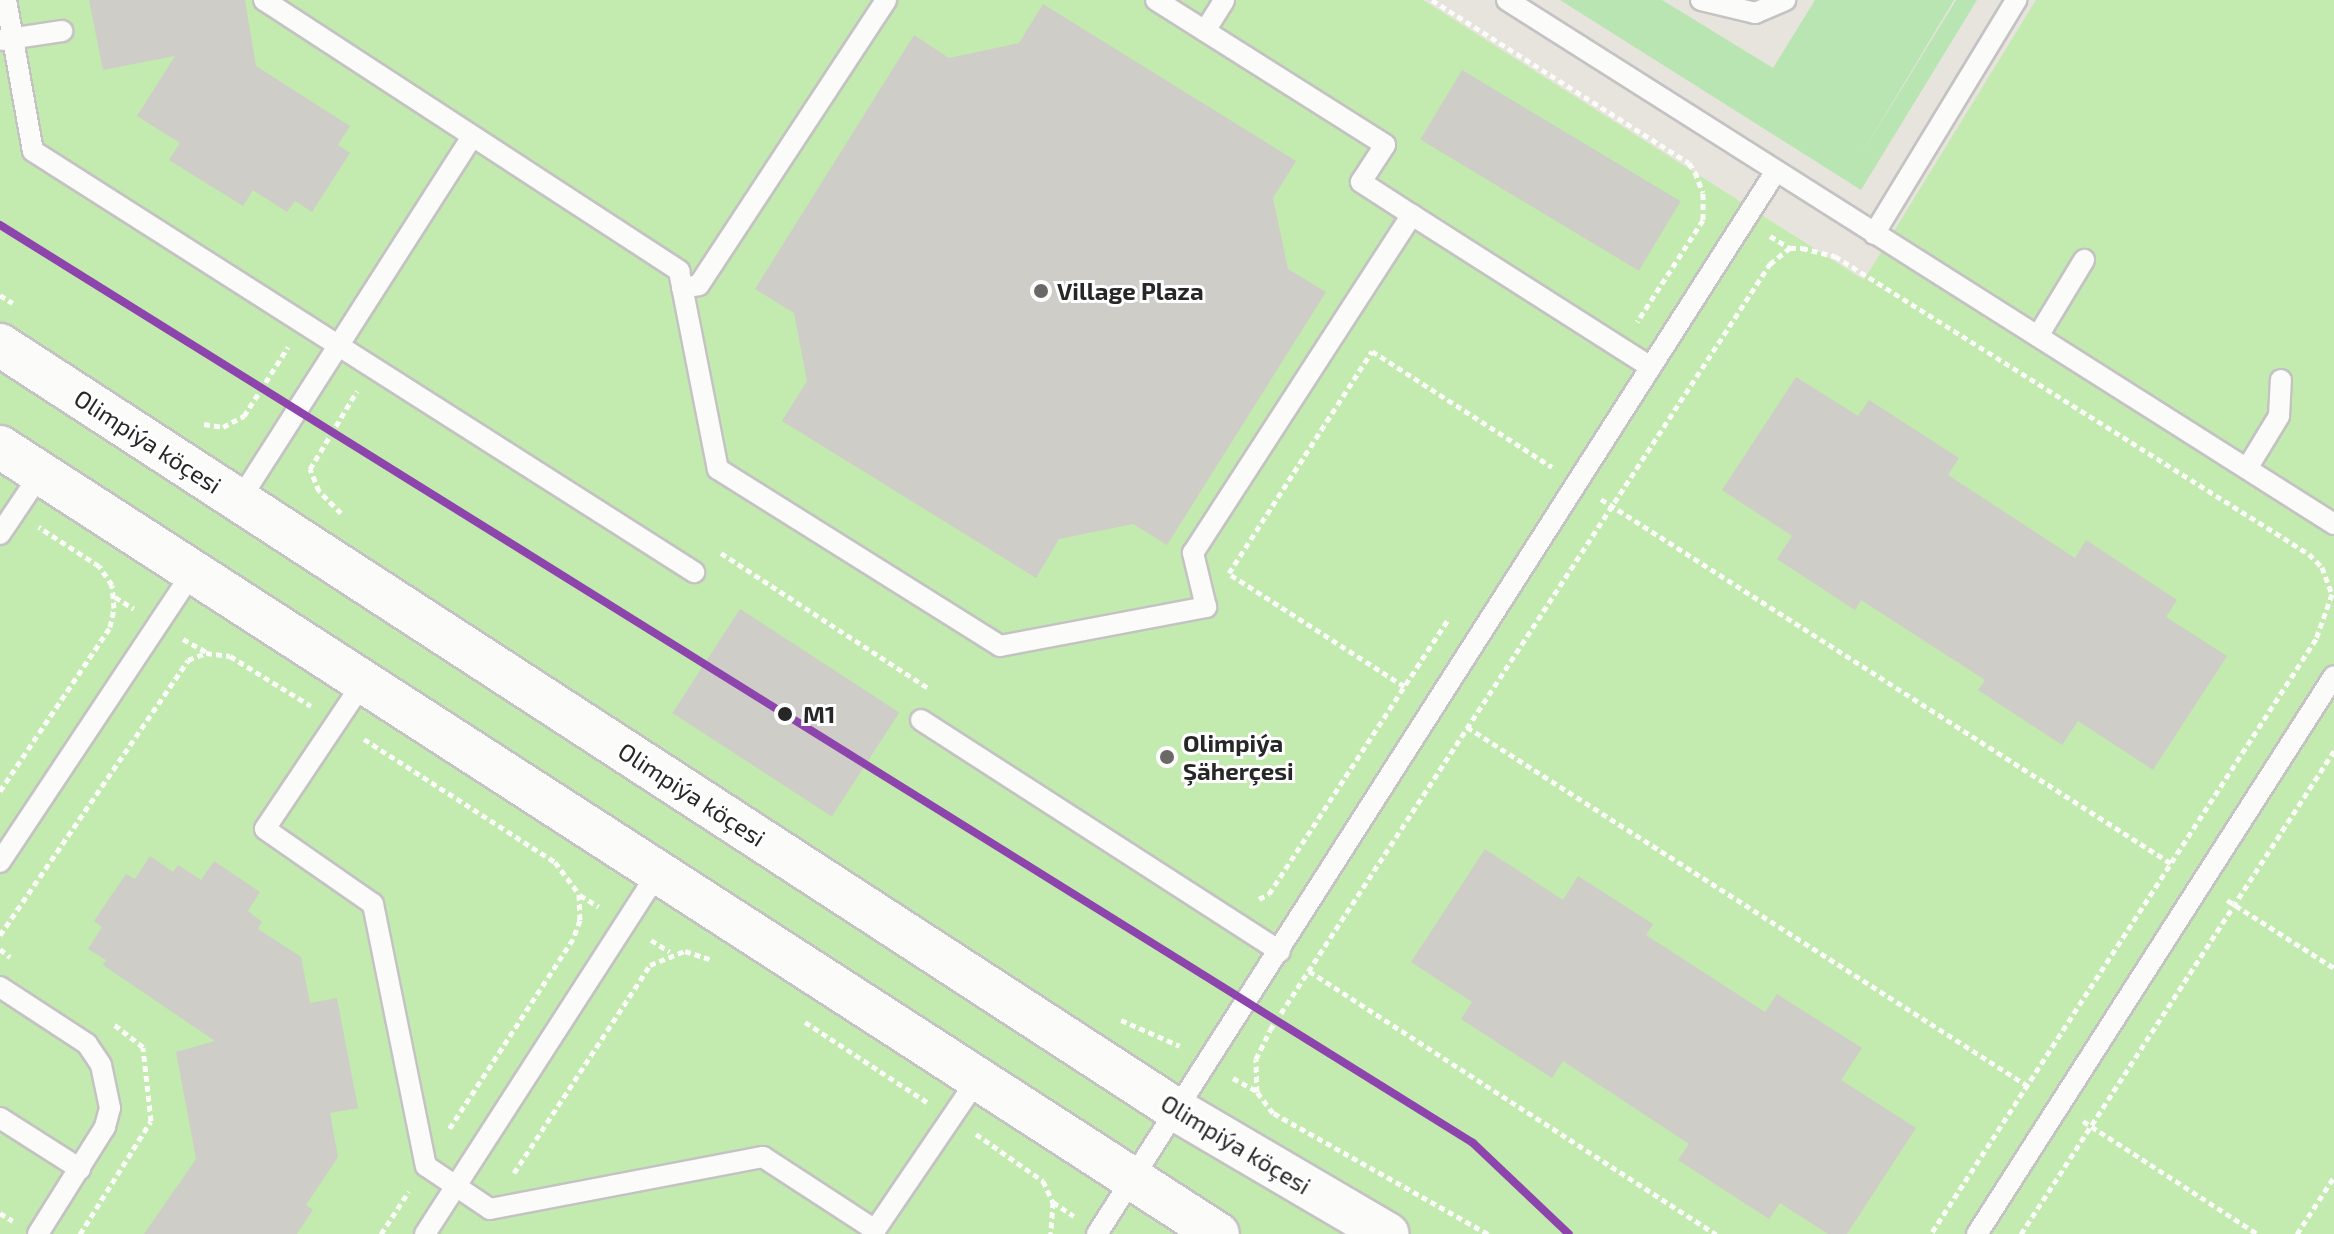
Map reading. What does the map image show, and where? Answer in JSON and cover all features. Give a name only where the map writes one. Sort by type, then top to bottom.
[{"type":"street","name":"Olimpiýa köçesi","points":[[0,345],[1178,1111],[1388,1234]]},
{"type":"street","points":[[0,447],[659,871],[1131,1181],[1218,1234]]},
{"type":"lane","points":[[6,0],[6,40],[33,151],[694,572]]},
{"type":"lane","points":[[264,0],[679,271],[718,469],[985,640],[1015,647],[1206,607],[1193,553],[1412,215]]},
{"type":"lane","points":[[682,288],[699,285],[886,0]]},
{"type":"lane","points":[[1156,0],[1385,145],[1361,182],[1651,367]]},
{"type":"lane","points":[[1205,31],[1224,0]]},
{"type":"lane","points":[[1507,0],[2334,524]]},
{"type":"lane","points":[[1701,0],[1715,7],[1755,13],[1785,0]]},
{"type":"lane","points":[[1874,234],[2016,0]]},
{"type":"lane","points":[[6,40],[62,31]]},
{"type":"lane","points":[[239,501],[472,137]]},
{"type":"lane","points":[[1097,1234],[1776,171]]},
{"type":"lane","points":[[2038,336],[2084,260]]},
{"type":"lane","points":[[2248,467],[2279,416],[2281,380]]},
{"type":"lane","points":[[0,534],[41,473]]},
{"type":"lane","points":[[0,862],[193,571]]},
{"type":"lane","points":[[1977,1234],[2334,676]]},
{"type":"lane","points":[[364,681],[265,829],[373,904],[426,1166],[490,1209],[763,1157],[875,1230],[977,1080]]},
{"type":"lane","points":[[921,720],[1280,951]]},
{"type":"lane","points":[[425,1234],[659,871]]},
{"type":"lane","points":[[0,987],[87,1044],[101,1065],[110,1108],[80,1169],[38,1234]]},
{"type":"lane","points":[[0,1118],[80,1169]]},
{"type":"path","points":[[1432,0],[1689,163],[1703,193],[1703,220],[1643,313]]},
{"type":"path","points":[[1488,1234],[1262,1102],[1254,1081],[1260,1049],[1770,264],[1790,248],[1815,249],[1835,256],[2309,554],[2322,567],[2333,595],[2316,639],[1931,1234]]},
{"type":"path","points":[[0,295],[25,311]]},
{"type":"path","points":[[196,421],[213,427],[236,423],[287,349]]},
{"type":"path","points":[[2258,1234],[1228,573],[1372,351],[2334,968]]},
{"type":"path","points":[[351,521],[319,491],[310,469],[356,392]]},
{"type":"path","points":[[0,791],[110,627],[114,608],[112,585],[99,566],[15,512]]},
{"type":"path","points":[[2021,1234],[2334,751]]},
{"type":"path","points":[[381,1234],[568,947]]},
{"type":"path","points":[[490,1209],[650,965],[685,951],[722,967]]},
{"type":"path","points":[[1309,971],[1716,1234]]},
{"type":"path","points":[[1115,1016],[1143,1032],[1161,1034]]},
{"type":"path","points":[[802,1020],[1043,1181],[1053,1202],[1051,1234]]},
{"type":"path","points":[[2297,1234],[2334,1177]]},
{"type":"path","points":[[0,1213],[10,1219]]},
{"type":"green space","name":"Olimpiýa Şäherçesi","points":[[0,0],[1423,0],[1864,280],[2036,0],[2334,0],[2334,1234],[0,1234]]},
{"type":"green space","points":[[1560,0],[1662,0],[1773,68],[1815,0],[1954,0],[1858,160],[1956,0],[1977,0],[1861,190]]},
{"type":"building","points":[[89,0],[245,0],[256,66],[350,126],[338,145],[350,153],[312,212],[295,201],[287,212],[253,190],[243,206],[169,160],[180,143],[137,116],[175,56],[103,70]]},
{"type":"building","name":"Village Plaza","points":[[1043,4],[1296,161],[1273,198],[1288,269],[1326,292],[1167,545],[1133,524],[1059,539],[1036,578],[782,421],[807,381],[794,313],[755,289],[914,35],[949,58],[1019,43]]},
{"type":"building","points":[[1462,70],[1681,201],[1639,271],[1420,139]]},
{"type":"building","points":[[1796,377],[1858,416],[1869,400],[1959,458],[1948,475],[2075,558],[2086,540],[2177,600],[2166,617],[2227,656],[2153,770],[2078,721],[2062,745],[1978,690],[1985,680],[1861,600],[1855,610],[1777,559],[1792,536],[1722,490]]},
{"type":"building","name":"M1","points":[[740,609],[899,712],[832,816],[672,713]]},
{"type":"building","points":[[1485,849],[1563,900],[1578,876],[1653,924],[1646,935],[1765,1012],[1777,994],[1862,1048],[1841,1080],[1916,1128],[1847,1234],[1828,1234],[1780,1203],[1769,1219],[1678,1160],[1689,1144],[1563,1061],[1552,1078],[1461,1019],[1472,1002],[1411,962]]},
{"type":"building","points":[[150,856],[173,872],[178,865],[201,880],[214,861],[260,892],[248,911],[262,922],[258,929],[301,957],[310,1003],[337,998],[358,1108],[330,1113],[338,1157],[306,1205],[313,1210],[297,1234],[144,1234],[196,1159],[176,1052],[215,1041],[103,965],[106,960],[88,949],[102,927],[94,921],[126,874],[135,879]]},
{"type":"transit line","name":"M1","points":[[0,225],[1473,1143],[1569,1234]]},
{"type":"place","name":"Village Plaza","points":[[1041,291]]},
{"type":"place","name":"M1","points":[[785,714]]},
{"type":"place","name":"Olimpiýa Şäherçesi","points":[[1167,757]]}]
